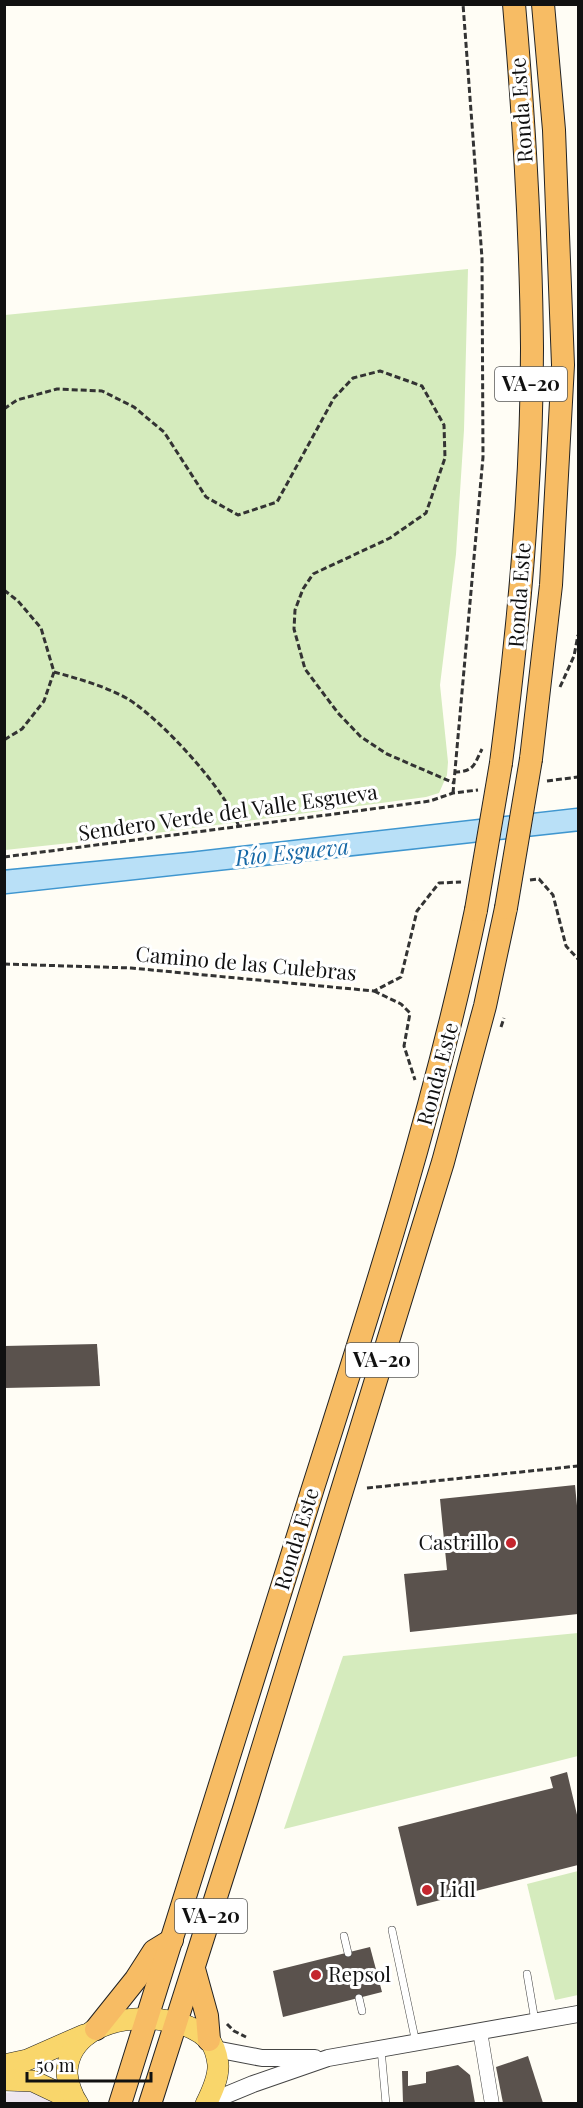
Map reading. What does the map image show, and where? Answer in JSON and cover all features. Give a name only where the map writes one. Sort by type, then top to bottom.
[{"type":"highway","name":"Ronda Este","points":[[120,2103],[372,1302],[425,1125],[459,993],[476,910],[501,763],[519,610],[530,447],[530,234],[526,141],[513,4]]},
{"type":"highway","name":"Ronda Este","points":[[150,2103],[194,1969],[443,1162],[485,1006],[506,908],[531,759],[551,585],[562,365],[554,130],[543,4]]},
{"type":"highway","points":[[90,2032],[136,1979],[154,1951],[172,1940]]},
{"type":"highway","points":[[194,1969],[207,2016],[212,2045]]},
{"type":"main road","points":[[4,2065],[27,2060],[119,2020],[147,2018],[176,2023],[196,2031],[212,2045],[218,2066],[215,2085],[206,2103]]},
{"type":"main road","points":[[77,2102],[68,2079],[67,2065],[72,2051],[90,2032]]},
{"type":"main road","points":[[4,2080],[33,2081],[77,2102]]},
{"type":"street","points":[[206,2103],[328,2058],[579,2014]]},
{"type":"street","points":[[480,2031],[492,2103]]},
{"type":"street","points":[[212,2045],[262,2058],[328,2058]]},
{"type":"lane","points":[[392,1930],[416,2043]]},
{"type":"lane","points":[[344,1936],[348,1953]]},
{"type":"lane","points":[[527,1974],[536,2021]]},
{"type":"lane","points":[[359,1998],[362,2011]]},
{"type":"lane","points":[[381,2049],[386,2103]]},
{"type":"path","points":[[4,409],[17,400],[57,389],[102,391],[134,407],[164,432],[206,497],[237,515],[277,502],[334,398],[353,378],[380,371],[422,386],[444,425],[445,458],[426,513],[390,538],[314,574],[303,589],[295,610],[294,629],[305,669],[338,713],[361,737],[387,754],[454,783],[483,457],[482,258],[463,4]]},
{"type":"path","points":[[4,590],[18,601],[41,628],[54,672],[44,701],[22,729],[4,740]]},
{"type":"path","points":[[558,692],[574,656],[579,635]]},
{"type":"path","points":[[54,672],[95,683],[128,699],[153,718],[192,758],[212,783],[239,828]]},
{"type":"path","points":[[454,772],[466,772],[473,768],[484,746]]},
{"type":"path","name":"Sendero Verde del Valle Esgueva","points":[[4,857],[239,828],[430,801],[453,793],[454,783]]},
{"type":"path","points":[[528,880],[539,879],[553,895],[566,946],[579,959]]},
{"type":"path","name":"Camino de las Culebras","points":[[4,964],[131,968],[374,991],[401,978],[417,911],[439,883],[462,882]]},
{"type":"path","points":[[374,991],[401,1004],[410,1013],[404,1046],[416,1083]]},
{"type":"path","points":[[367,1488],[579,1466]]},
{"type":"shaded area","points":[[15,2085],[61,2103],[5,2103],[4,2093],[15,2092]]},
{"type":"green space","points":[[468,269],[464,430],[456,554],[440,685],[448,762],[447,775],[439,793],[426,797],[126,837],[5,850],[5,315]]},
{"type":"green space","points":[[578,1633],[578,1756],[284,1829],[343,1656]]},
{"type":"green space","points":[[578,1871],[578,1995],[555,2000],[527,1884]]},
{"type":"water","name":"Río Esgueva","points":[[578,808],[578,831],[5,894],[5,870],[191,852]]},
{"type":"building","points":[[97,1344],[100,1386],[4,1388],[4,1346]]},
{"type":"building","name":"Castrillo","points":[[575,1485],[578,1516],[578,1614],[410,1632],[404,1574],[447,1570],[440,1499]]},
{"type":"building","points":[[567,1772],[578,1819],[578,1865],[417,1906],[398,1827],[553,1788],[550,1777]]},
{"type":"building","points":[[370,1947],[382,1992],[283,2017],[273,1971]]},
{"type":"building","points":[[528,2056],[543,2103],[503,2103],[496,2067]]},
{"type":"building","points":[[458,2065],[470,2075],[475,2103],[403,2103],[402,2071],[408,2071],[408,2086],[426,2083],[426,2072]]},
{"type":"place","name":"Castrillo","points":[[511,1543]]},
{"type":"place","name":"Lidl","points":[[427,1890]]},
{"type":"place","name":"Repsol","points":[[316,1975]]}]
